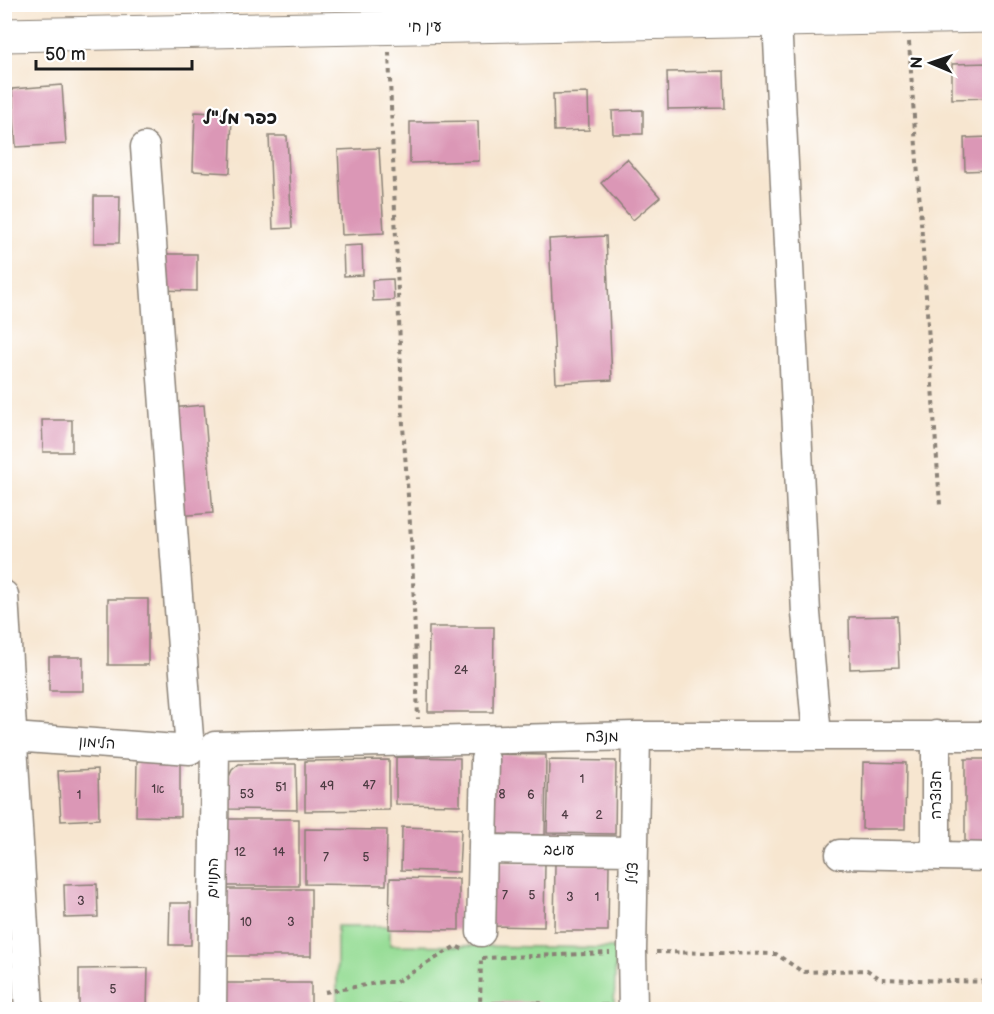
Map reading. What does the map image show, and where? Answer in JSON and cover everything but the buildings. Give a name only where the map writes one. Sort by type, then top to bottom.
[{"type":"main road","name":"עין חי","points":[[4,34],[990,16]]},
{"type":"street","points":[[777,20],[806,613],[817,736]]},
{"type":"street","name":"התווים","points":[[145,147],[177,583],[203,748],[212,1010]]},
{"type":"street","points":[[4,595],[9,737],[29,1010]]},
{"type":"street","name":"חצוצרה","points":[[936,735],[936,856]]},
{"type":"street","name":"מנצח","points":[[203,748],[636,736],[990,736]]},
{"type":"street","name":"צליל","points":[[633,1010],[636,736]]},
{"type":"street","name":"הלימון","points":[[9,737],[203,748]]},
{"type":"street","points":[[475,948],[484,849],[485,760]]},
{"type":"street","name":"עוגב","points":[[484,849],[633,851]]},
{"type":"street","points":[[840,854],[990,857]]},
{"type":"path","points":[[908,17],[940,505]]},
{"type":"path","points":[[387,27],[403,426],[412,552],[419,741]]},
{"type":"path","points":[[325,992],[383,982],[396,982],[456,946],[776,954],[803,972],[867,970],[881,979],[990,982]]},
{"type":"path","points":[[475,948],[480,1010]]},
{"type":"green space","points":[[337,926],[390,926],[390,945],[616,948],[614,1007],[400,1002],[374,1008],[337,1008]]},
{"type":"district","name":"כפר מל\"ל","points":[[240,118]]}]
